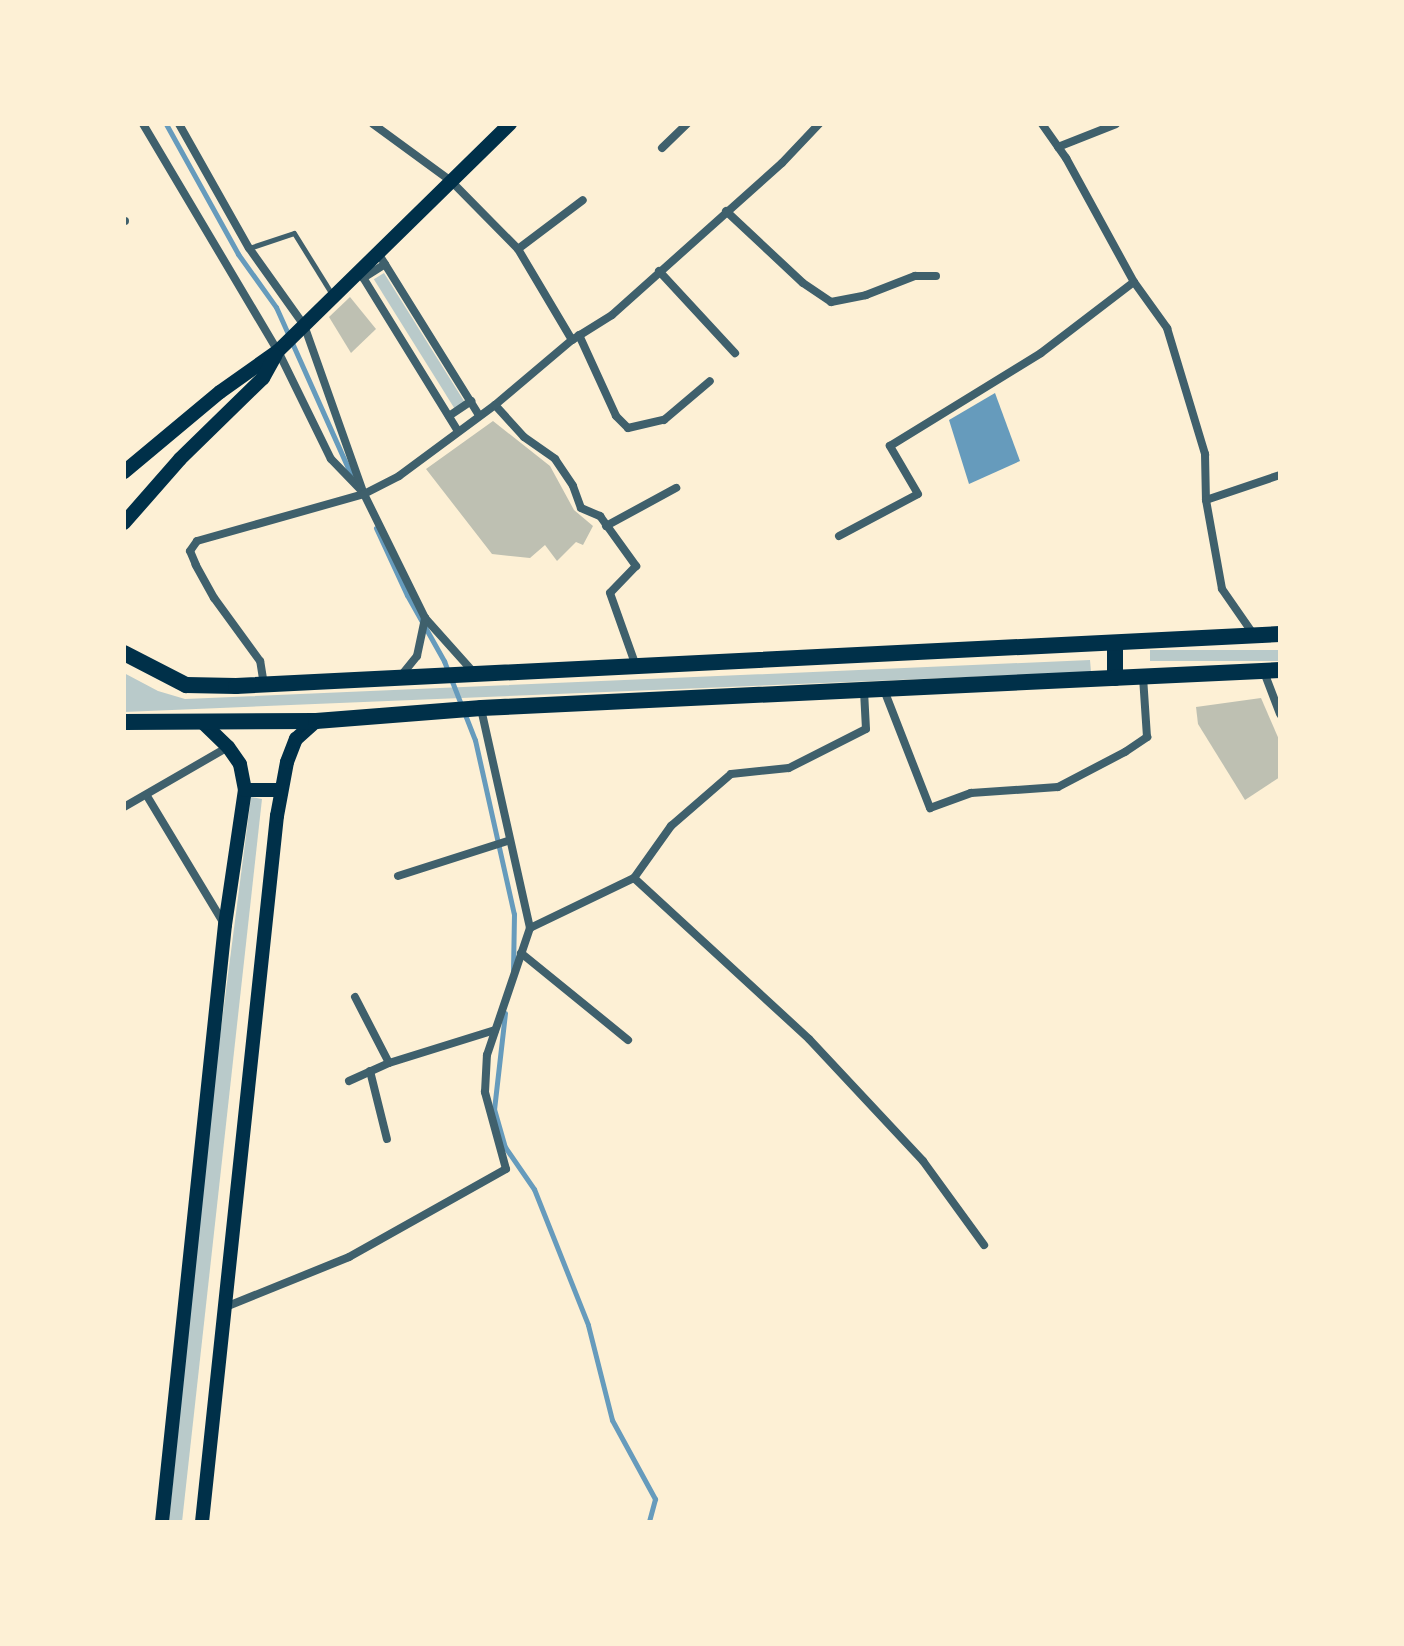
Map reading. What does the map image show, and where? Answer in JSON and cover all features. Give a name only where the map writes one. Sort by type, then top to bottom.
[{"type":"main road","points":[[124,472],[220,392],[278,351],[333,297],[382,258],[451,181],[510,124]]},
{"type":"main road","points":[[124,523],[180,459],[263,378],[278,351]]},
{"type":"main road","points":[[127,653],[186,685],[264,685],[1280,634]]},
{"type":"main road","points":[[1115,643],[1115,678]]},
{"type":"main road","points":[[124,722],[316,721],[480,708],[1272,670]]},
{"type":"main road","points":[[162,1522],[225,925],[245,790],[240,764],[228,747],[201,721]]},
{"type":"main road","points":[[202,1522],[281,790],[296,739],[316,721]]},
{"type":"main road","points":[[245,790],[281,790]]},
{"type":"street","points":[[143,124],[278,351],[331,459],[364,494]]},
{"type":"street","points":[[179,124],[249,248],[304,325],[364,494],[425,618],[475,675]]},
{"type":"street","points":[[373,124],[451,181],[518,249],[576,338],[616,416],[628,428],[664,420],[710,381]]},
{"type":"street","points":[[662,148],[687,124]]},
{"type":"street","points":[[264,685],[260,661],[214,598],[190,551],[197,541],[364,494],[399,476],[495,405],[576,338],[612,315],[819,124]]},
{"type":"street","points":[[1042,124],[1134,282],[1167,328],[1197,419],[1205,454],[1206,500],[1222,589],[1254,636]]},
{"type":"street","points":[[1058,147],[1116,124]]},
{"type":"street","points":[[518,249],[583,200]]},
{"type":"street","points":[[726,211],[803,283],[831,302],[866,295],[915,276],[936,276]]},
{"type":"street","points":[[382,258],[479,415]]},
{"type":"street","points":[[659,271],[735,353]]},
{"type":"street","points":[[361,274],[458,431]]},
{"type":"street","points":[[839,536],[918,494],[890,446],[1041,353],[1134,282]]},
{"type":"street","points":[[449,416],[471,401]]},
{"type":"street","points":[[495,405],[524,437],[555,459],[573,486],[581,508],[600,516],[636,566],[610,593],[637,666]]},
{"type":"street","points":[[1206,500],[1280,475]]},
{"type":"street","points":[[606,526],[676,488]]},
{"type":"street","points":[[400,678],[417,656],[425,618]]},
{"type":"street","points":[[1272,670],[1280,714]]},
{"type":"street","points":[[884,689],[930,808],[971,793],[1058,787],[1147,737],[1143,677]]},
{"type":"street","points":[[530,928],[634,878],[671,826],[731,774],[789,768],[866,729],[864,690]]},
{"type":"street","points":[[223,1308],[349,1257],[506,1169],[485,1092],[487,1055],[530,928],[480,708]]},
{"type":"street","points":[[124,807],[228,747]]},
{"type":"street","points":[[147,796],[225,925]]},
{"type":"street","points":[[398,876],[508,841]]},
{"type":"street","points":[[634,878],[809,1039],[923,1161],[984,1245]]},
{"type":"street","points":[[521,953],[628,1040]]},
{"type":"street","points":[[355,997],[389,1063]]},
{"type":"street","points":[[349,1081],[389,1063],[495,1030]]},
{"type":"street","points":[[370,1071],[387,1139]]},
{"type":"lane","points":[[249,248],[294,233],[333,297]]},
{"type":"shaded area","points":[[384,273],[465,402],[454,408],[374,279]]},
{"type":"shaded area","points":[[1150,650],[1280,650],[1280,661],[1150,661]]},
{"type":"shaded area","points":[[1090,660],[1091,672],[124,712],[124,673],[158,691],[185,699]]},
{"type":"shaded area","points":[[251,797],[262,799],[182,1522],[169,1522],[208,1129]]},
{"type":"water","points":[[995,393],[1020,461],[969,484],[949,420]]},
{"type":"building","points":[[350,297],[376,329],[351,353],[329,317]]},
{"type":"building","points":[[493,421],[550,466],[574,510],[593,526],[583,545],[576,542],[557,561],[545,545],[530,558],[492,554],[426,469]]},
{"type":"building","points":[[1261,698],[1280,742],[1280,777],[1245,800],[1198,724],[1196,707]]},
{"type":"waterway","points":[[166,124],[238,254],[276,307],[353,479]]},
{"type":"waterway","points":[[376,528],[407,595],[444,661],[475,740],[514,914],[513,971]]},
{"type":"waterway","points":[[505,1013],[494,1109],[505,1147],[534,1189],[588,1325],[612,1420],[655,1499],[649,1522]]}]
